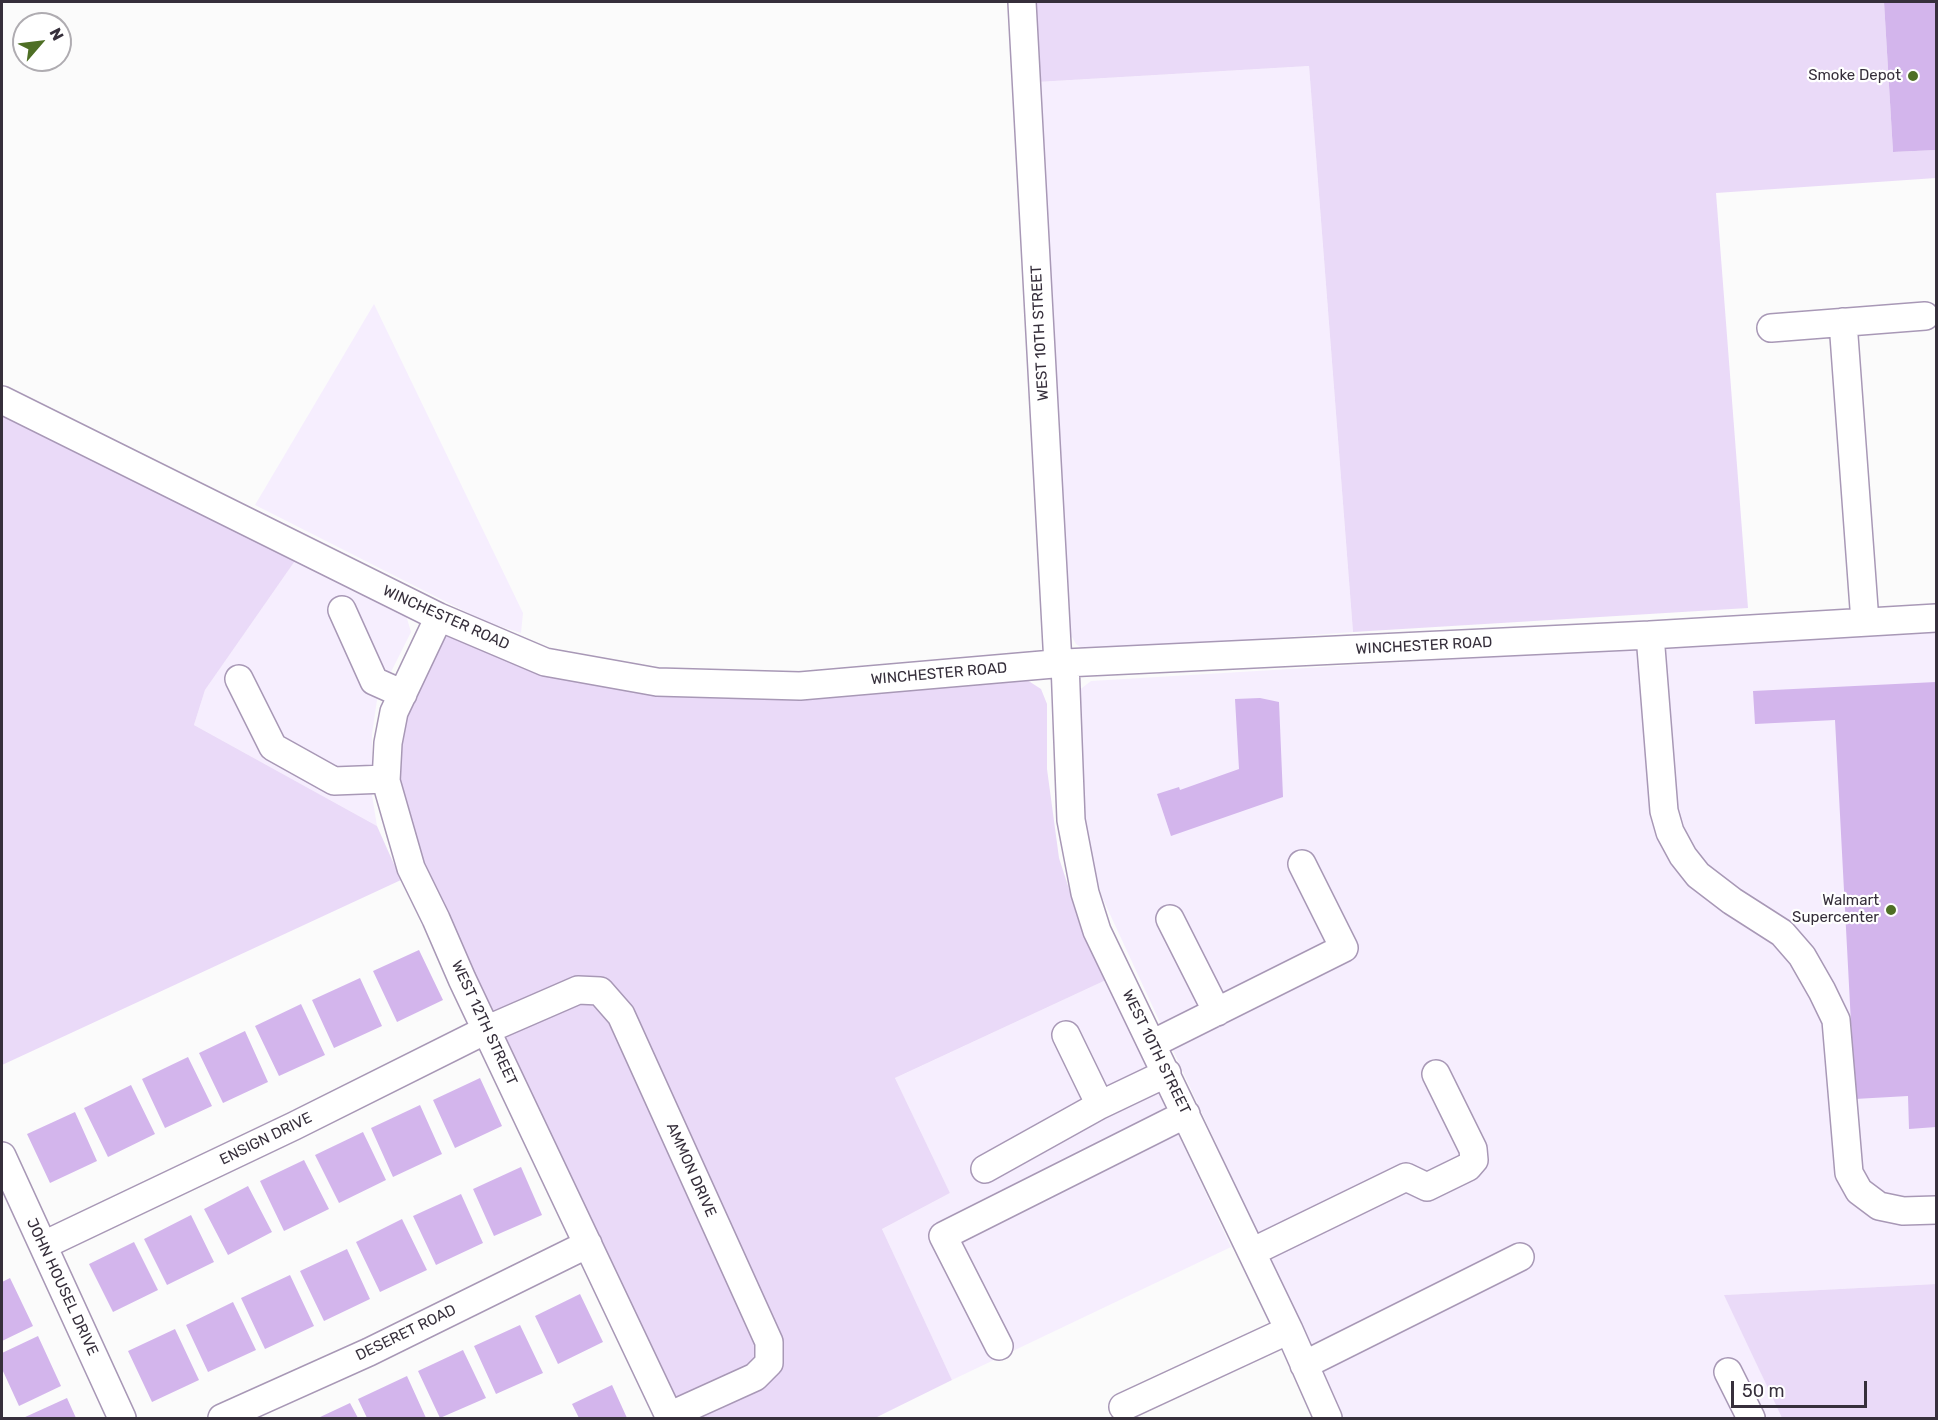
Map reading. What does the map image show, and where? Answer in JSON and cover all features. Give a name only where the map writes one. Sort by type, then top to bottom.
[{"type":"street","name":"WEST 10TH STREET","points":[[1022,2],[1071,820],[1084,893],[1097,931],[1289,1329],[1328,1419]]},
{"type":"street","points":[[1771,328],[1925,316]]},
{"type":"street","points":[[1843,322],[1865,622]]},
{"type":"street","name":"WINCHESTER ROAD","points":[[2,400],[439,617],[545,662],[657,682],[801,686],[1062,663],[1650,636],[1936,618]]},
{"type":"street","points":[[342,610],[374,681],[403,694]]},
{"type":"street","name":"WEST 12TH STREET","points":[[439,617],[394,712],[388,738],[386,778],[411,868],[669,1418]]},
{"type":"street","points":[[1650,636],[1664,812],[1670,832],[1683,856],[1698,875],[1732,901],[1782,933],[1802,956],[1822,991],[1836,1020],[1849,1173],[1859,1191],[1879,1206],[1902,1211],[1936,1210]]},
{"type":"street","points":[[239,679],[273,747],[334,781],[386,778]]},
{"type":"street","points":[[1152,1044],[1344,948],[1302,864]]},
{"type":"street","points":[[1170,919],[1217,1012]]},
{"type":"street","name":"AMMON DRIVE","points":[[486,1030],[578,990],[600,991],[621,1015],[769,1342],[769,1363],[755,1377],[669,1418]]},
{"type":"street","name":"ENSIGN DRIVE","points":[[44,1245],[294,1126],[486,1030]]},
{"type":"street","points":[[1066,1035],[1101,1106]]},
{"type":"street","points":[[985,1169],[1167,1073]]},
{"type":"street","points":[[1252,1251],[1406,1177],[1427,1187],[1468,1167],[1474,1160],[1473,1149],[1436,1074]]},
{"type":"street","points":[[999,1346],[943,1236],[1186,1114]]},
{"type":"street","name":"JOHN HOUSEL DRIVE","points":[[2,1156],[122,1419]]},
{"type":"street","name":"DESERET ROAD","points":[[222,1419],[369,1352],[588,1244]]},
{"type":"street","points":[[1304,1365],[1520,1257]]},
{"type":"street","points":[[1123,1407],[1289,1329]]},
{"type":"street","points":[[1728,1372],[1751,1419]]},
{"type":"shaded area","points":[[1033,2],[1884,2],[1893,152],[1936,150],[1936,178],[1716,193],[1748,608],[1353,632],[1309,66],[1037,82]]},
{"type":"shaded area","points":[[1309,66],[1353,632],[1088,652],[1076,644],[1069,632],[1037,82]]},
{"type":"shaded area","points":[[374,304],[523,613],[521,633],[486,622],[255,505]]},
{"type":"shaded area","points":[[2,415],[297,558],[205,690],[194,725],[377,826],[401,880],[2,1065]]},
{"type":"shaded area","points":[[297,558],[406,615],[411,632],[377,700],[372,734],[372,795],[377,826],[194,725],[205,690]]},
{"type":"shaded area","points":[[1936,630],[1936,1284],[1725,1295],[1782,1418],[1343,1418],[1102,897],[1085,834],[1078,691],[1091,681]]},
{"type":"shaded area","points":[[449,635],[589,683],[657,696],[736,698],[851,693],[1027,680],[1041,689],[1047,704],[1047,769],[1059,858],[1078,917],[1106,980],[895,1078],[950,1193],[882,1229],[952,1380],[875,1418],[685,1418],[410,836],[400,791],[398,748],[404,713],[435,644]]},
{"type":"shaded area","points":[[1106,980],[1231,1247],[952,1380],[882,1229],[950,1193],[895,1078]]},
{"type":"shaded area","points":[[1936,1284],[1936,1418],[1782,1418],[1724,1295]]},
{"type":"building","name":"Smoke Depot","points":[[1884,2],[1936,2],[1936,150],[1893,152]]},
{"type":"building","name":"Walmart Supercenter","points":[[1936,682],[1936,1127],[1909,1129],[1908,1096],[1855,1099],[1835,720],[1755,724],[1753,691]]},
{"type":"building","points":[[1260,698],[1279,702],[1283,797],[1171,836],[1157,794],[1179,787],[1180,790],[1239,769],[1235,699]]},
{"type":"building","points":[[419,950],[443,1000],[397,1022],[373,971]]},
{"type":"building","points":[[360,978],[382,1026],[334,1048],[312,1000]]},
{"type":"building","points":[[301,1004],[325,1055],[279,1076],[255,1026]]},
{"type":"building","points":[[245,1031],[268,1082],[223,1103],[199,1053]]},
{"type":"building","points":[[188,1057],[212,1106],[165,1128],[142,1079]]},
{"type":"building","points":[[480,1078],[502,1126],[455,1148],[433,1100]]},
{"type":"building","points":[[131,1085],[155,1134],[108,1157],[84,1108]]},
{"type":"building","points":[[420,1105],[442,1154],[393,1177],[371,1128]]},
{"type":"building","points":[[75,1112],[97,1161],[50,1183],[27,1134]]},
{"type":"building","points":[[363,1132],[386,1180],[339,1203],[315,1155]]},
{"type":"building","points":[[304,1160],[329,1209],[284,1231],[260,1181]]},
{"type":"building","points":[[521,1167],[542,1215],[494,1236],[473,1189]]},
{"type":"building","points":[[248,1186],[272,1232],[228,1255],[204,1209]]},
{"type":"building","points":[[461,1194],[483,1243],[436,1265],[413,1216]]},
{"type":"building","points":[[191,1215],[214,1262],[167,1285],[144,1239]]},
{"type":"building","points":[[402,1219],[427,1270],[380,1292],[356,1242]]},
{"type":"building","points":[[134,1242],[158,1290],[113,1312],[89,1264]]},
{"type":"building","points":[[347,1249],[370,1299],[324,1321],[300,1271]]},
{"type":"building","points":[[290,1275],[314,1326],[265,1349],[241,1298]]},
{"type":"building","points":[[10,1278],[33,1326],[2,1341],[2,1282]]},
{"type":"building","points":[[580,1294],[603,1342],[558,1364],[535,1316]]},
{"type":"building","points":[[233,1302],[256,1350],[208,1372],[186,1325]]},
{"type":"building","points":[[520,1325],[543,1373],[496,1394],[474,1346]]},
{"type":"building","points":[[175,1329],[199,1380],[152,1402],[128,1351]]},
{"type":"building","points":[[38,1336],[61,1386],[19,1406],[2,1369],[2,1353]]},
{"type":"building","points":[[463,1350],[486,1398],[440,1418],[418,1371]]},
{"type":"building","points":[[407,1376],[426,1418],[367,1418],[358,1399]]},
{"type":"building","points":[[612,1385],[627,1418],[579,1418],[572,1404]]},
{"type":"building","points":[[67,1398],[76,1418],[23,1418]]},
{"type":"building","points":[[350,1403],[358,1418],[318,1418]]},
{"type":"place","name":"Smoke Depot","points":[[1913,76]]},
{"type":"place","name":"Walmart Supercenter","points":[[1891,910]]}]
